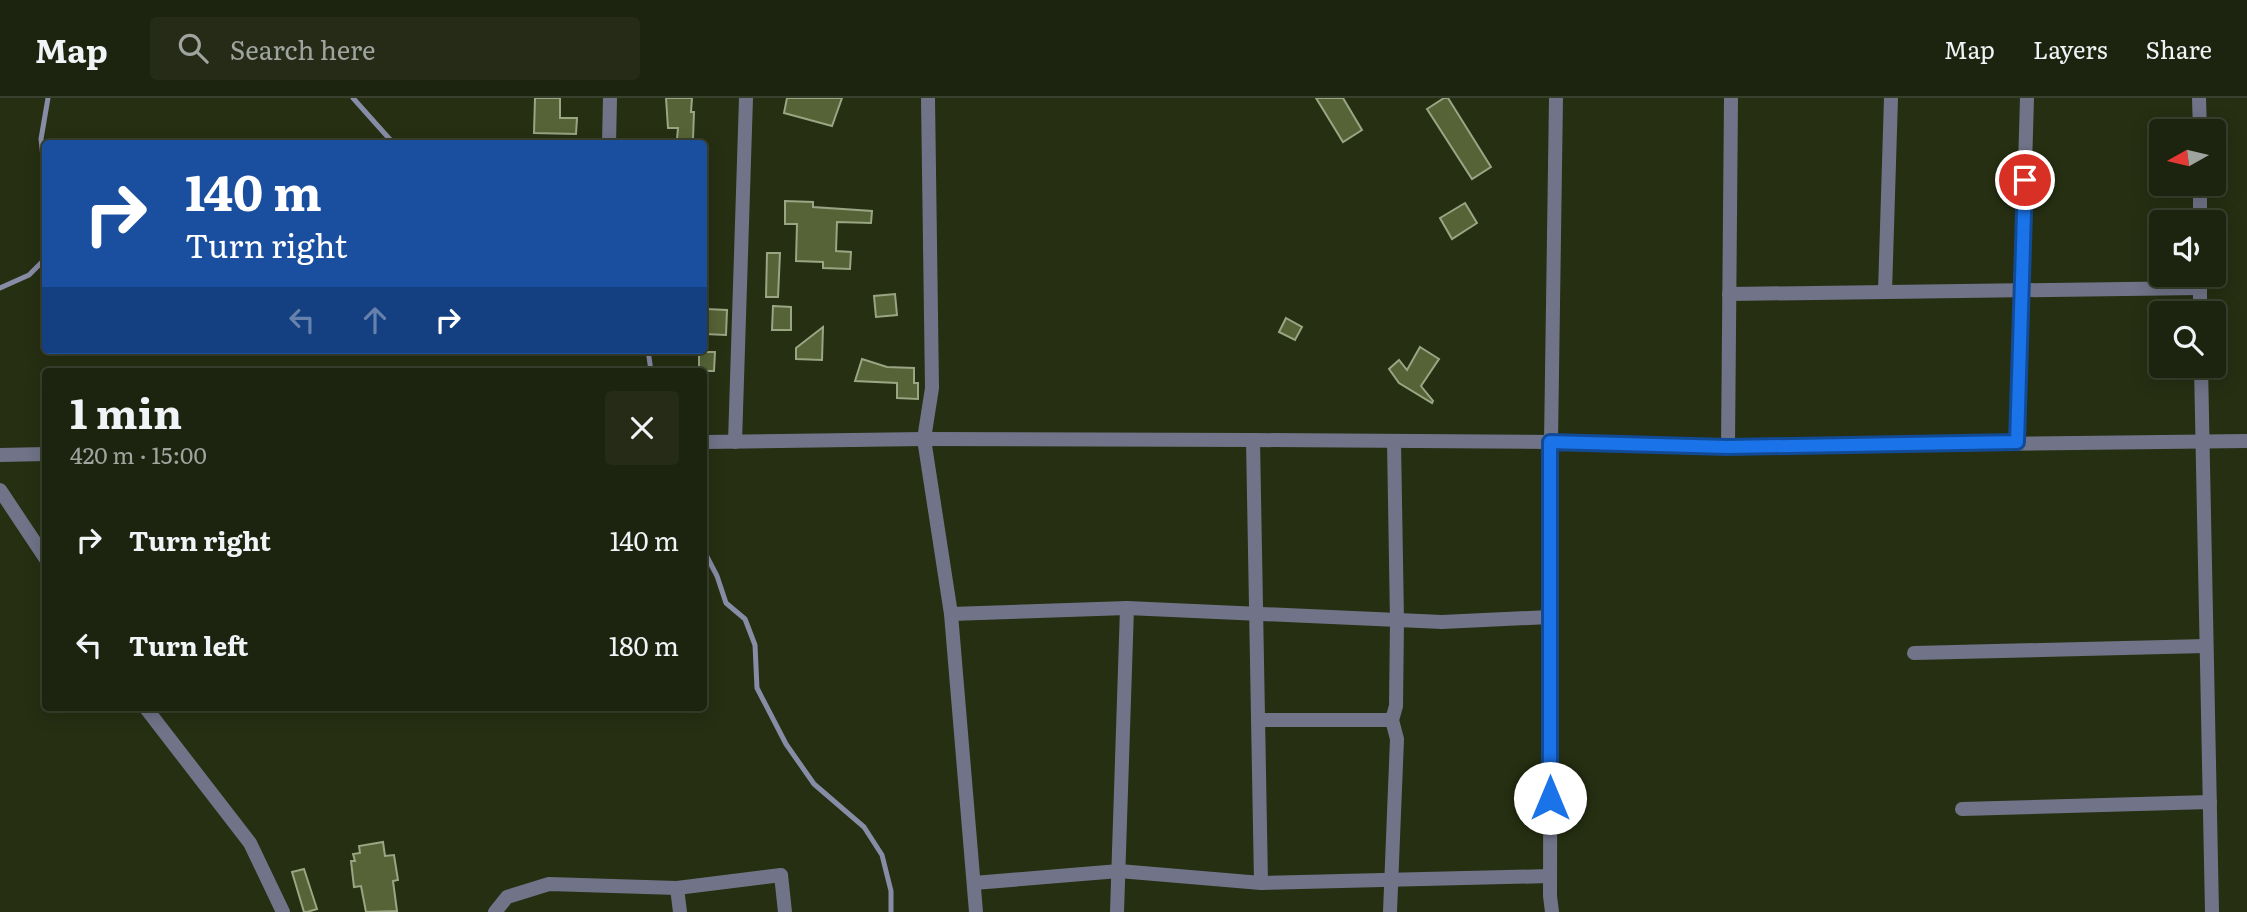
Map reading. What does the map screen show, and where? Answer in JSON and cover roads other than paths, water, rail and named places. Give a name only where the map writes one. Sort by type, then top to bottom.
[{"type":"street","points":[[608,140],[610,98]]},
{"type":"street","points":[[735,442],[746,98]]},
{"type":"street","points":[[928,98],[932,388],[924,439],[951,614],[976,912]]},
{"type":"street","points":[[1552,912],[1549,896],[1550,442],[1556,98]]},
{"type":"street","points":[[1728,447],[1731,98]]},
{"type":"street","points":[[1885,292],[1891,98]]},
{"type":"street","points":[[2017,442],[2027,98]]},
{"type":"street","points":[[2199,98],[2200,119]]},
{"type":"street","points":[[1729,294],[2022,290],[2149,284]]},
{"type":"street","points":[[2200,378],[2212,912]]},
{"type":"street","points":[[707,442],[924,439],[1254,440],[1550,442],[1728,447],[2247,441]]},
{"type":"street","points":[[1254,440],[1261,883]]},
{"type":"street","points":[[1390,912],[1397,739],[1392,720],[1396,706],[1397,621],[1394,441]]},
{"type":"street","points":[[0,455],[42,454]]},
{"type":"street","points":[[0,490],[42,553]]},
{"type":"street","points":[[951,614],[1127,608],[1442,622],[1550,617]]},
{"type":"street","points":[[1117,912],[1127,608]]},
{"type":"street","points":[[1914,653],[2206,646]]},
{"type":"street","points":[[148,711],[250,843],[283,912]]},
{"type":"street","points":[[1259,720],[1392,720]]},
{"type":"street","points":[[1962,809],[2210,802]]},
{"type":"street","points":[[974,883],[1119,871],[1261,883],[1550,876]]},
{"type":"street","points":[[495,912],[507,897],[549,884],[677,888],[781,875],[785,912]]},
{"type":"street","points":[[677,888],[680,912]]},
{"type":"waterway","points":[[42,148],[48,98]]},
{"type":"waterway","points":[[353,98],[390,140]]},
{"type":"waterway","points":[[0,288],[29,275],[42,262]]},
{"type":"waterway","points":[[649,354],[651,368]]},
{"type":"waterway","points":[[707,557],[726,603],[745,619],[755,645],[757,688],[786,744],[814,784],[864,827],[882,855],[891,891],[891,912]]}]
